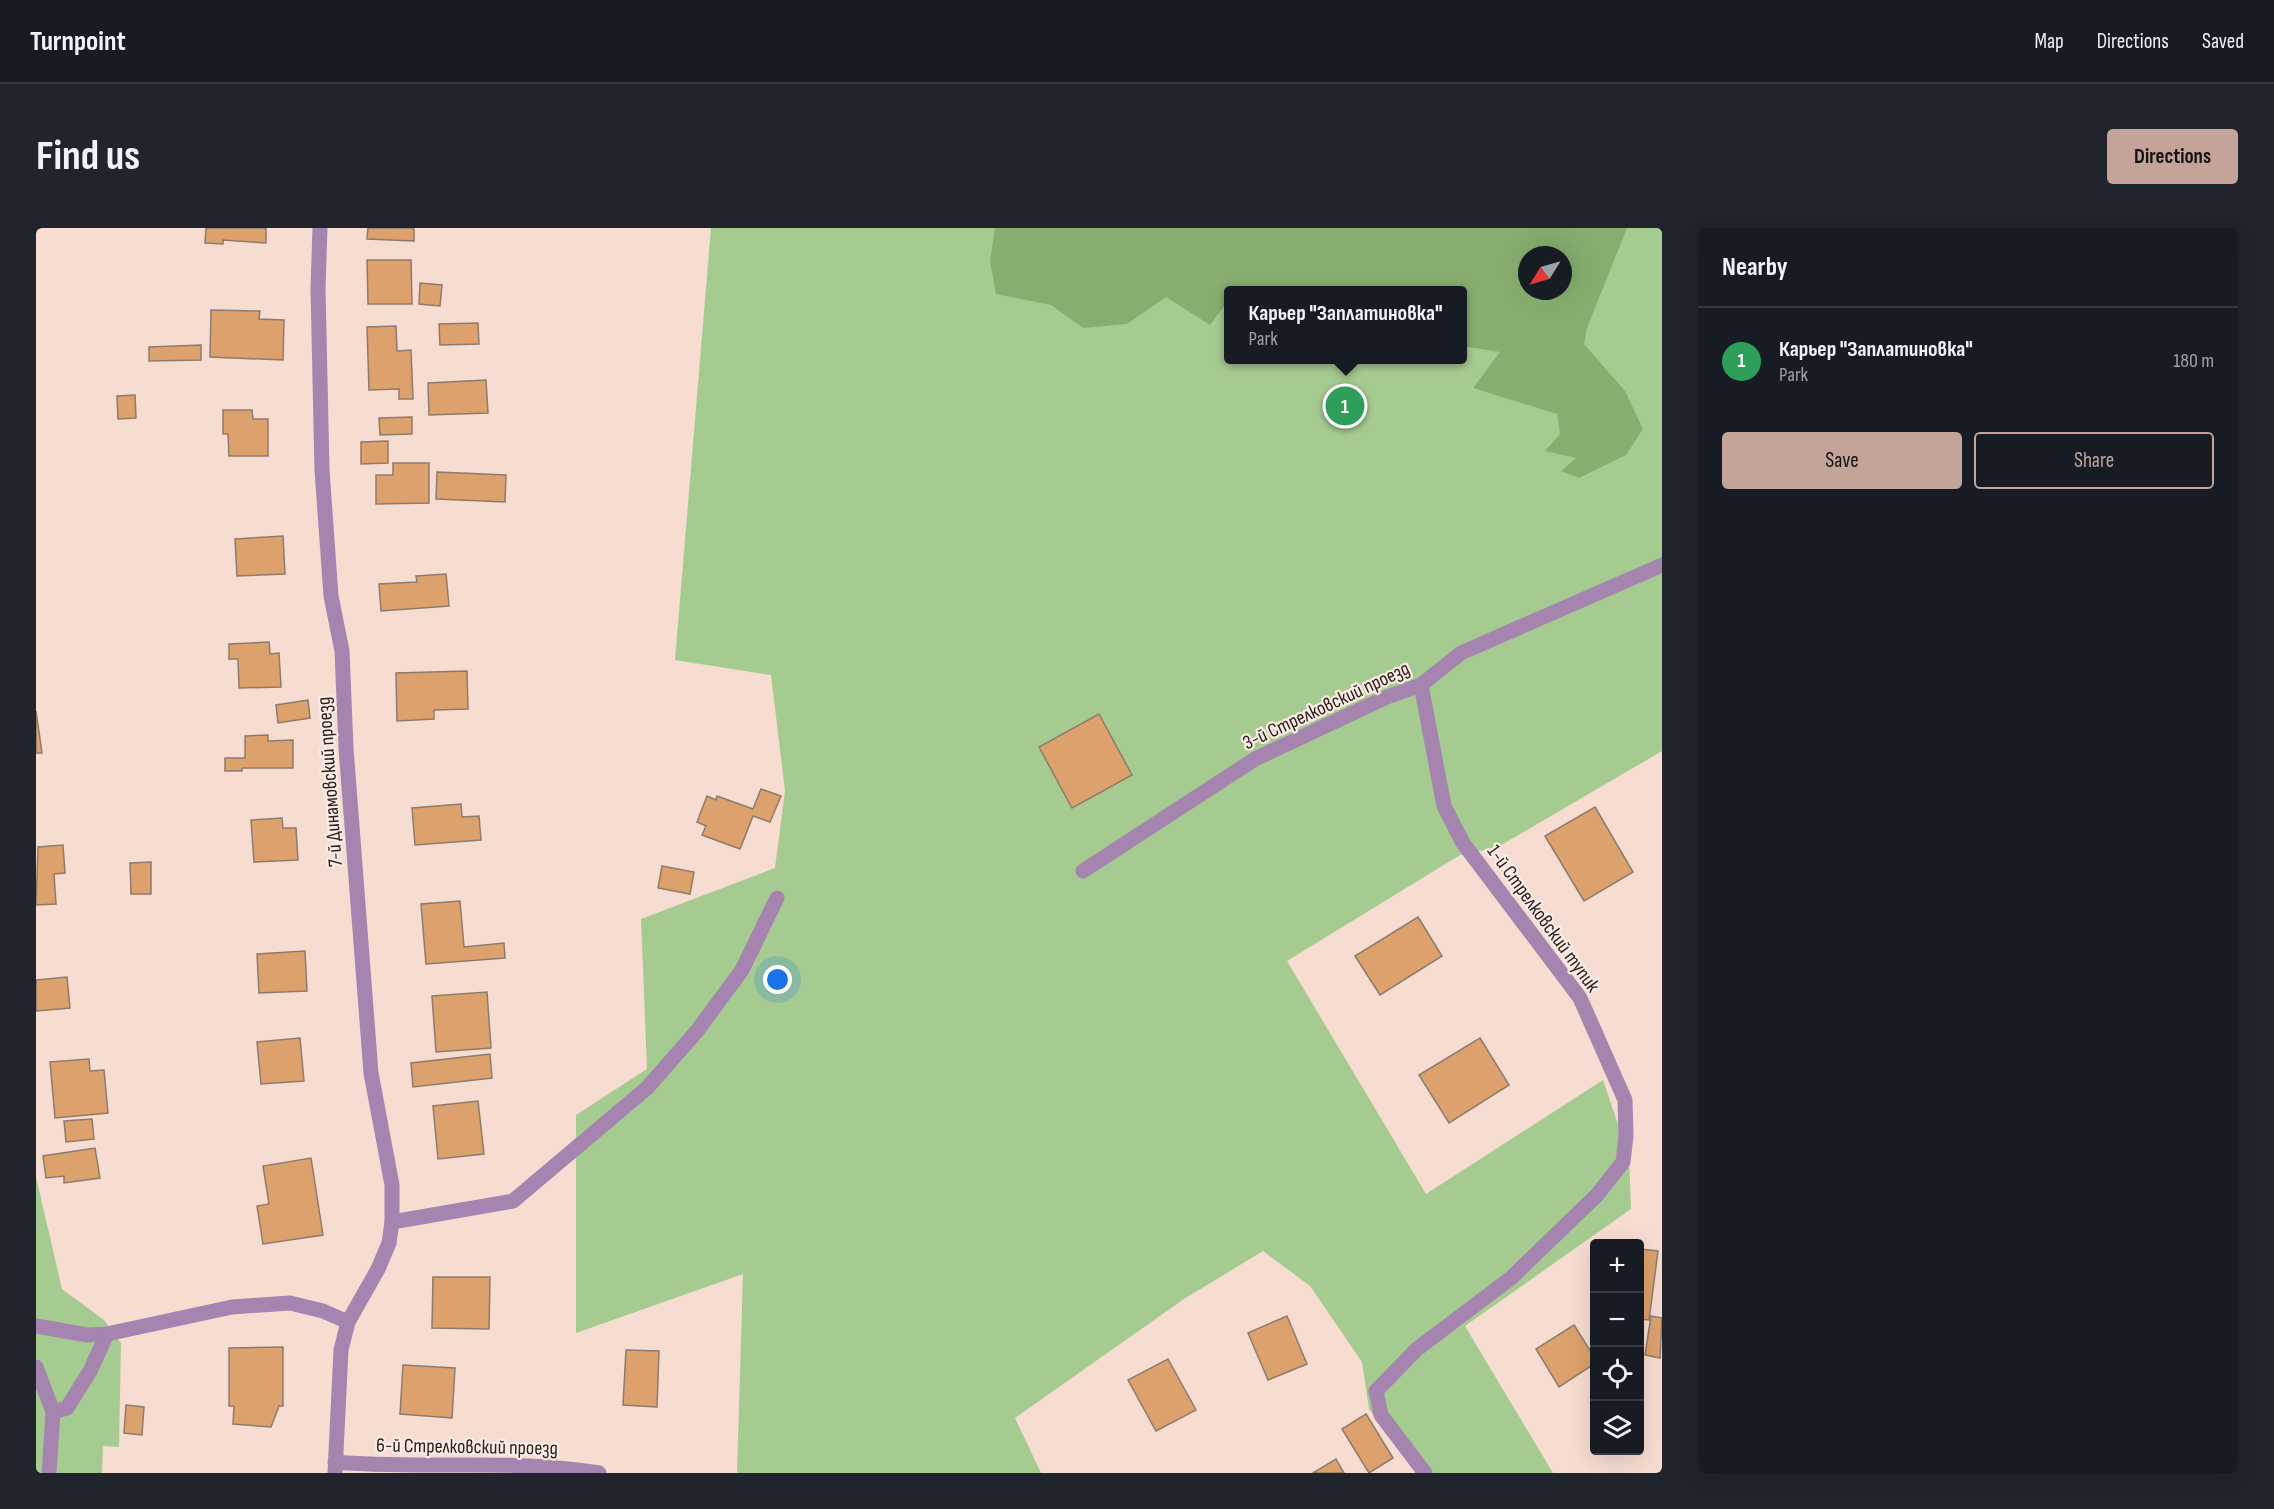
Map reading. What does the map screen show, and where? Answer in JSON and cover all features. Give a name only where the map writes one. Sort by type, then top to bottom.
[{"type":"street","name":"7-й Динамовский проезд","points":[[320,228],[318,300],[322,470],[332,596],[342,651],[346,748],[371,1072],[392,1185],[392,1222],[388,1243],[378,1269],[348,1322],[341,1350],[335,1467]]},
{"type":"street","name":"3-й Стрелковский проезд","points":[[1083,871],[1255,759],[1387,697],[1421,685],[1461,653],[1662,565]]},
{"type":"street","name":"1-й Стрелковский тупик","points":[[1421,685],[1444,806],[1463,843],[1580,998],[1625,1100],[1626,1136],[1623,1162],[1597,1195],[1511,1278],[1418,1349],[1376,1391],[1381,1414],[1425,1473]]},
{"type":"street","points":[[392,1222],[513,1201],[647,1088],[690,1040],[742,970],[777,898]]},
{"type":"street","points":[[36,1326],[87,1335],[107,1334],[232,1307],[290,1303],[323,1311],[348,1322]]},
{"type":"street","points":[[53,1412],[68,1408],[90,1371],[107,1334]]},
{"type":"street","points":[[36,1367],[53,1412],[49,1473]]},
{"type":"street","name":"6-й Стрелковский проезд","points":[[335,1467],[470,1464],[599,1473]]},
{"type":"green space","points":[[711,228],[1662,228],[1662,751],[1498,847],[1460,855],[1287,961],[1426,1194],[1603,1080],[1629,1157],[1631,1209],[1465,1326],[1553,1473],[1416,1473],[1369,1409],[1362,1362],[1310,1286],[1263,1251],[1184,1299],[1015,1418],[1041,1473],[737,1473],[743,1274],[576,1333],[576,1115],[647,1069],[641,919],[775,868],[785,791],[771,675],[675,660]]},
{"type":"green space","points":[[995,228],[1627,228],[1587,328],[1584,344],[1625,391],[1643,429],[1626,455],[1579,478],[1561,471],[1576,458],[1545,451],[1560,434],[1557,414],[1473,388],[1500,352],[1467,347],[1467,286],[1224,286],[1224,306],[1210,325],[1166,297],[1127,324],[1083,328],[1051,305],[996,294],[990,261]]},
{"type":"green space","points":[[36,1177],[62,1289],[104,1320],[121,1343],[119,1447],[103,1446],[102,1473],[36,1473]]},
{"type":"building","points":[[206,228],[266,228],[266,243],[223,240],[223,244],[205,243]]},
{"type":"building","points":[[368,228],[414,228],[414,241],[367,239]]},
{"type":"building","points":[[367,260],[411,260],[412,304],[368,304]]},
{"type":"building","points":[[420,283],[442,285],[440,306],[419,304]]},
{"type":"building","points":[[211,310],[260,311],[259,319],[284,320],[283,360],[210,357]]},
{"type":"building","points":[[478,323],[479,344],[440,345],[439,324]]},
{"type":"building","points":[[396,326],[397,351],[411,350],[413,399],[399,399],[399,389],[369,390],[367,327]]},
{"type":"building","points":[[201,345],[201,360],[149,361],[149,347]]},
{"type":"building","points":[[486,380],[488,413],[429,415],[428,383]]},
{"type":"building","points":[[135,395],[136,418],[118,419],[117,396]]},
{"type":"building","points":[[223,410],[252,410],[253,419],[268,419],[268,456],[229,456],[228,434],[223,434]]},
{"type":"building","points":[[412,417],[412,434],[380,435],[379,418]]},
{"type":"building","points":[[388,441],[388,463],[361,464],[361,442]]},
{"type":"building","points":[[393,463],[429,463],[429,503],[376,504],[376,475],[393,475]]},
{"type":"building","points":[[437,472],[506,475],[505,502],[436,499]]},
{"type":"building","points":[[283,536],[285,574],[237,576],[235,539]]},
{"type":"building","points":[[446,574],[449,606],[381,611],[379,584],[417,582],[416,576]]},
{"type":"building","points":[[269,642],[270,654],[279,653],[281,687],[239,688],[238,659],[229,659],[229,644]]},
{"type":"building","points":[[467,671],[468,709],[434,710],[434,719],[397,721],[396,673]]},
{"type":"building","points":[[308,700],[310,718],[278,723],[276,705]]},
{"type":"building","points":[[36,711],[42,753],[36,753]]},
{"type":"building","points":[[1099,714],[1132,775],[1072,808],[1039,747]]},
{"type":"building","points":[[268,735],[268,741],[293,740],[293,768],[242,768],[242,771],[225,771],[225,758],[245,758],[245,736]]},
{"type":"building","points":[[761,789],[781,796],[770,822],[753,816],[740,849],[702,835],[706,826],[697,822],[707,796],[716,800],[717,796],[753,809]]},
{"type":"building","points":[[461,804],[462,817],[479,816],[481,840],[415,845],[412,808]]},
{"type":"building","points":[[1595,807],[1633,872],[1584,901],[1545,836]]},
{"type":"building","points":[[282,818],[283,828],[296,828],[298,860],[254,862],[251,820]]},
{"type":"building","points":[[63,845],[65,873],[54,874],[56,904],[36,905],[38,847]]},
{"type":"building","points":[[151,862],[151,894],[131,894],[130,863]]},
{"type":"building","points":[[662,866],[694,872],[690,894],[658,888]]},
{"type":"building","points":[[460,901],[464,947],[504,943],[505,958],[426,964],[421,904]]},
{"type":"building","points":[[1418,917],[1442,956],[1380,995],[1355,956]]},
{"type":"building","points":[[305,951],[307,991],[259,993],[257,954]]},
{"type":"building","points":[[67,977],[70,1008],[36,1011],[36,980]]},
{"type":"building","points":[[487,992],[491,1048],[436,1052],[432,996]]},
{"type":"building","points":[[300,1038],[304,1081],[261,1084],[257,1042]]},
{"type":"building","points":[[1480,1038],[1509,1085],[1449,1123],[1419,1075]]},
{"type":"building","points":[[490,1054],[492,1078],[413,1087],[411,1063]]},
{"type":"building","points":[[89,1059],[90,1071],[104,1070],[108,1113],[55,1118],[50,1062]]},
{"type":"building","points":[[478,1101],[484,1154],[438,1159],[433,1106]]},
{"type":"building","points":[[92,1119],[94,1139],[66,1142],[64,1121]]},
{"type":"building","points":[[95,1148],[100,1178],[64,1183],[64,1176],[46,1178],[43,1156]]},
{"type":"building","points":[[311,1158],[323,1235],[263,1244],[257,1206],[269,1204],[263,1166]]},
{"type":"building","points":[[1644,1249],[1658,1251],[1649,1320],[1644,1319]]},
{"type":"building","points":[[433,1277],[490,1277],[489,1329],[432,1328]]},
{"type":"building","points":[[1287,1316],[1307,1364],[1268,1380],[1248,1333]]},
{"type":"building","points":[[1651,1316],[1662,1318],[1660,1358],[1645,1355]]},
{"type":"building","points":[[1574,1325],[1590,1351],[1590,1367],[1559,1387],[1536,1349]]},
{"type":"building","points":[[283,1347],[283,1406],[279,1406],[271,1427],[233,1424],[234,1406],[229,1406],[229,1348]]},
{"type":"building","points":[[626,1350],[659,1351],[657,1407],[623,1405]]},
{"type":"building","points":[[1168,1359],[1196,1410],[1156,1431],[1128,1380]]},
{"type":"building","points":[[403,1365],[455,1368],[452,1418],[400,1414]]},
{"type":"building","points":[[126,1405],[144,1407],[142,1435],[124,1433]]},
{"type":"building","points":[[1366,1414],[1393,1458],[1369,1473],[1342,1429]]},
{"type":"building","points":[[1336,1459],[1344,1473],[1313,1473]]},
{"type":"place","name":"Карьер \"Заплатиновка\"","points":[[1345,406]]}]
